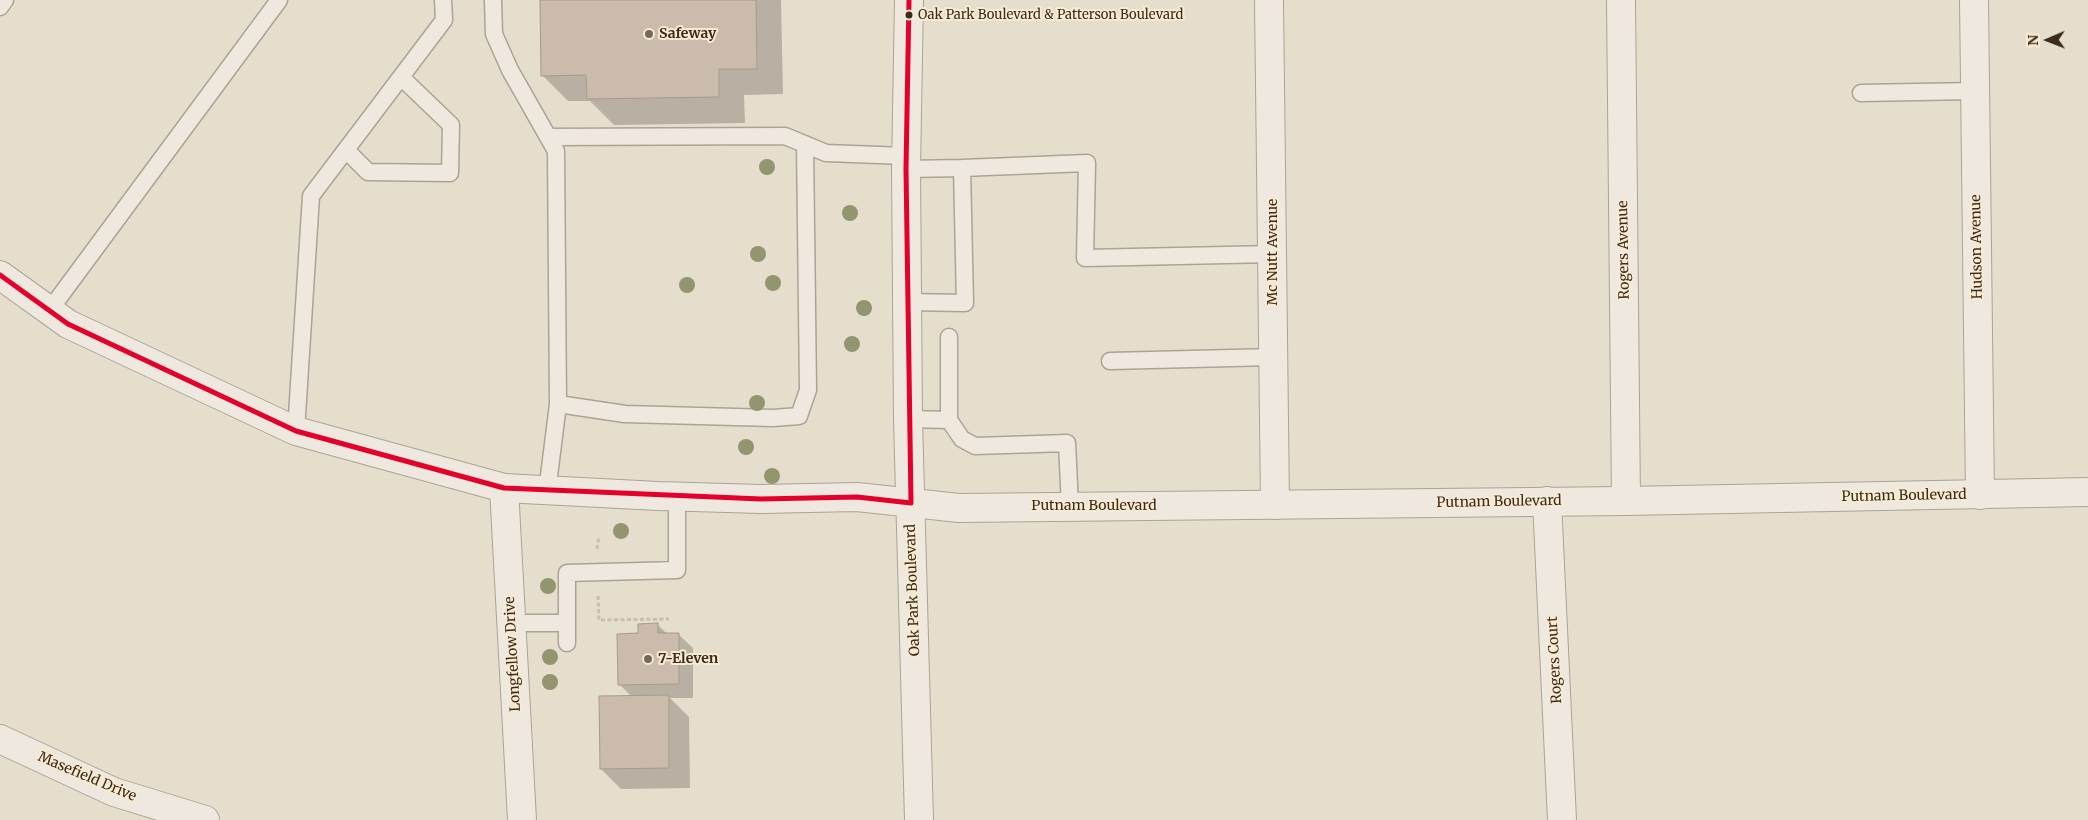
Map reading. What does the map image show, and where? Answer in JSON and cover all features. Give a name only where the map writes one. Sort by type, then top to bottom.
[{"type":"street","name":"Oak Park Boulevard","points":[[909,0],[906,163],[908,419],[919,820]]},
{"type":"street","name":"Mc Nutt Avenue","points":[[1269,0],[1275,505]]},
{"type":"street","name":"Rogers Avenue","points":[[1622,0],[1626,501]]},
{"type":"street","name":"Hudson Avenue","points":[[1974,0],[1980,495]]},
{"type":"street","name":"Putnam Boulevard","points":[[0,275],[68,324],[296,431],[504,488],[548,492],[677,497],[761,499],[858,498],[959,508],[1626,501],[2088,492]]},
{"type":"street","name":"Longfellow Drive","points":[[504,488],[522,820]]},
{"type":"street","name":"Rogers Court","points":[[1547,501],[1562,820]]},
{"type":"street","name":"Masefield Drive","points":[[0,740],[114,792],[205,820]]},
{"type":"lane","points":[[0,7],[5,0]]},
{"type":"lane","points":[[49,310],[279,0]]},
{"type":"lane","points":[[296,431],[310,196],[444,20],[443,0]]},
{"type":"lane","points":[[493,0],[494,34],[510,70],[556,151],[558,404],[548,492]]},
{"type":"lane","points":[[346,150],[368,172],[450,173],[451,125],[401,77]]},
{"type":"lane","points":[[1861,93],[1975,91]]},
{"type":"lane","points":[[548,136],[785,136],[826,153],[906,163],[962,168],[1086,163],[1085,258],[1273,254]]},
{"type":"lane","points":[[558,404],[625,414],[773,418],[799,416],[808,390],[805,144]]},
{"type":"lane","points":[[907,302],[965,303],[962,168]]},
{"type":"lane","points":[[949,337],[949,420],[962,439],[975,446],[1067,442],[1070,506]]},
{"type":"lane","points":[[1110,361],[1273,357]]},
{"type":"lane","points":[[908,419],[949,420]]},
{"type":"lane","points":[[567,643],[567,573],[677,570],[677,497]]},
{"type":"lane","points":[[511,623],[567,624]]},
{"type":"building","name":"Safeway","points":[[540,0],[756,0],[757,69],[719,69],[719,97],[587,99],[586,75],[541,76]]},
{"type":"building","name":"7-Eleven","points":[[658,623],[658,633],[679,633],[679,684],[618,685],[617,634],[638,633],[638,624]]},
{"type":"building","points":[[669,695],[669,768],[600,769],[599,696]]},
{"type":"transit line","points":[[0,275],[68,324],[296,431],[504,488],[761,499],[857,497],[911,503],[906,169],[909,0]]},
{"type":"place","name":"Oak Park Boulevard & Patterson Boulevard","points":[[909,15]]},
{"type":"place","name":"Safeway","points":[[649,34]]},
{"type":"place","name":"7-Eleven","points":[[648,659]]}]
